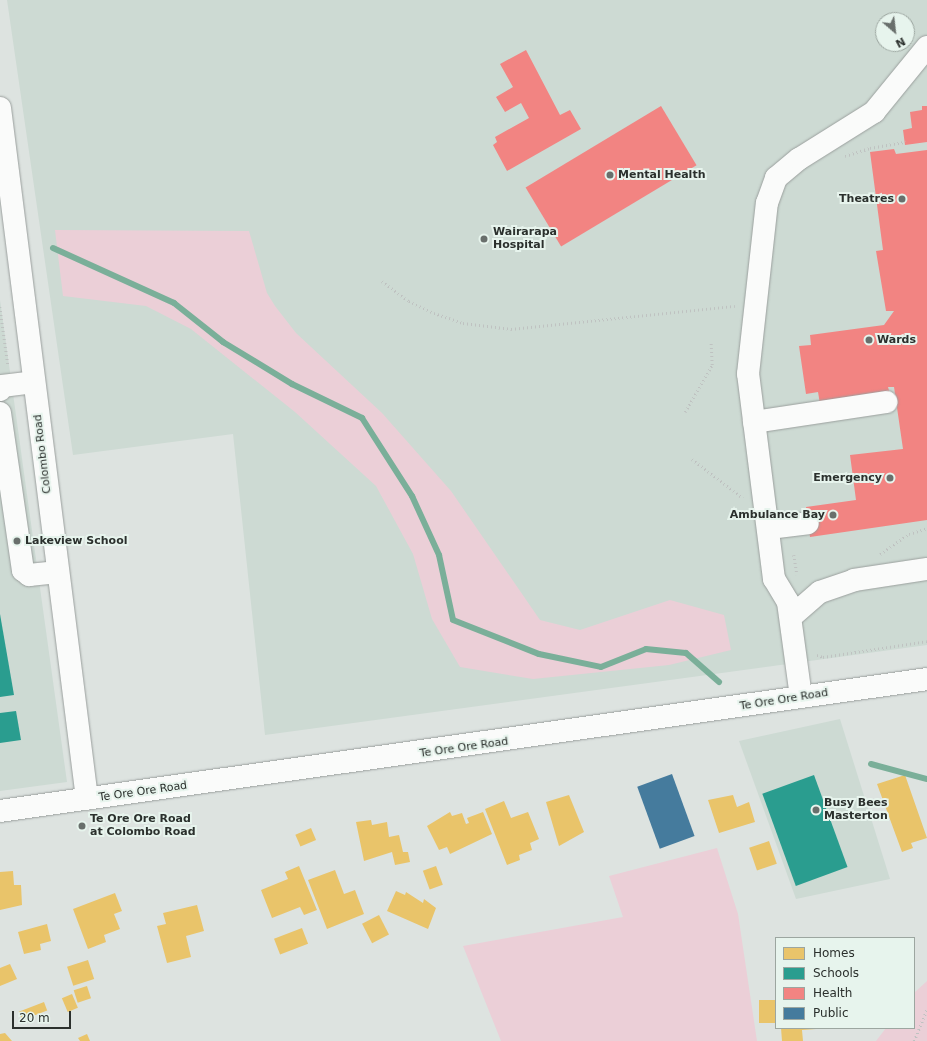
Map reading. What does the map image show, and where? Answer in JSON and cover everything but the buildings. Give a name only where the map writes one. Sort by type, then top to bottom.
[{"type":"main road","points":[[801,697],[791,640],[791,617],[788,602],[774,579],[783,523],[754,422],[748,374],[767,203],[776,178],[799,159],[874,112],[927,47]]},
{"type":"main road","name":"Colombo Road","points":[[0,108],[87,799]]},
{"type":"main road","points":[[0,390],[2,386],[34,382]]},
{"type":"main road","points":[[754,422],[888,402]]},
{"type":"main road","points":[[0,413],[23,570],[30,575],[58,572]]},
{"type":"main road","points":[[791,617],[820,592],[854,580],[919,570],[927,557]]},
{"type":"main road","name":"Te Ore Ore Road","points":[[0,811],[551,736],[927,679]]},
{"type":"path","points":[[840,159],[870,148],[905,142]]},
{"type":"path","points":[[382,281],[409,301],[434,313],[463,323],[510,329],[756,304]]},
{"type":"path","points":[[0,307],[8,366]]},
{"type":"path","points":[[685,412],[712,365],[711,342]]},
{"type":"path","points":[[692,459],[783,523],[798,580]]},
{"type":"path","points":[[813,651],[823,657],[927,641]]},
{"type":"path","points":[[914,1041],[927,1010]]},
{"type":"shaded area","name":"Wairarapa Hospital","points":[[7,0],[927,0],[927,645],[265,735],[233,434],[73,455]]},
{"type":"shaded area","points":[[55,230],[249,231],[267,293],[275,306],[296,333],[382,413],[451,491],[540,620],[580,630],[670,600],[724,615],[731,650],[669,665],[533,679],[460,667],[432,619],[413,554],[376,486],[295,412],[191,329],[146,306],[63,296]]},
{"type":"shaded area","name":"Lakeview School","points":[[0,300],[67,782],[0,791]]},
{"type":"shaded area","name":"Busy Bees Masterton","points":[[840,719],[890,879],[796,899],[739,741]]},
{"type":"shaded area","points":[[717,848],[738,914],[757,1041],[501,1041],[463,946],[623,917],[609,876]]},
{"type":"shaded area","points":[[927,981],[927,1041],[876,1041],[885,1029],[915,1029],[915,992]]},
{"type":"waterway","points":[[53,248],[174,303],[223,342],[292,384],[362,418],[412,496],[439,555],[453,620],[539,654],[601,667],[646,649],[686,653],[719,682]]},
{"type":"waterway","points":[[871,764],[927,779]]},
{"type":"place","name":"Mental Health","points":[[610,175]]},
{"type":"place","name":"Theatres","points":[[902,199]]},
{"type":"place","name":"Wairarapa Hospital","points":[[484,239]]},
{"type":"place","name":"Wards","points":[[869,340]]},
{"type":"place","name":"Emergency","points":[[890,478]]},
{"type":"place","name":"Ambulance Bay","points":[[833,515]]},
{"type":"place","name":"Lakeview School","points":[[17,541]]},
{"type":"place","name":"Busy Bees Masterton","points":[[816,810]]},
{"type":"place","name":"Te Ore Ore Road at Colombo Road","points":[[82,826]]}]
